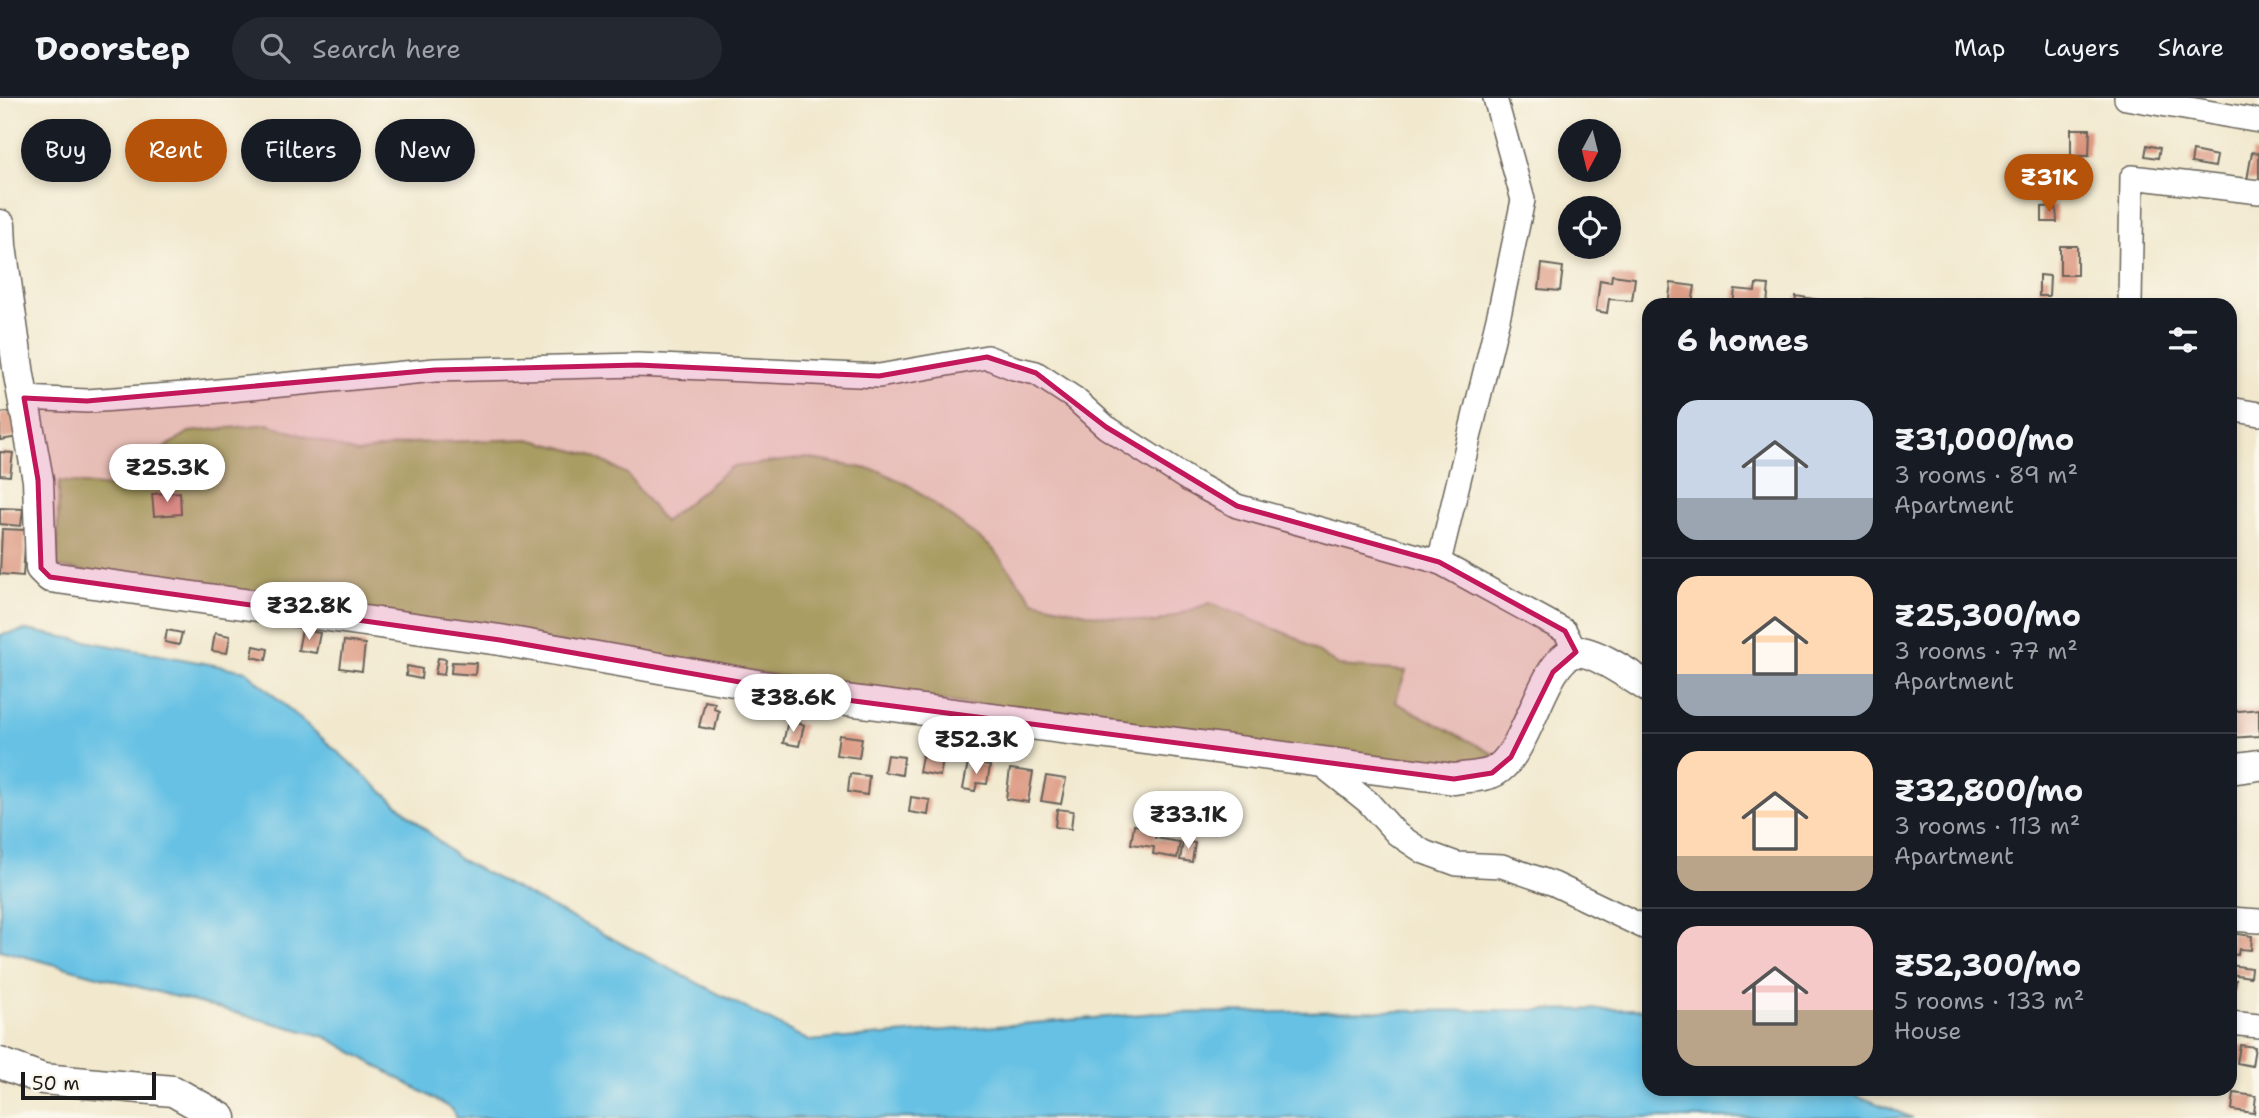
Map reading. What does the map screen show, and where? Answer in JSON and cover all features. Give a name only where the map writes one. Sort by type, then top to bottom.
[{"type":"main road","points":[[0,225],[38,480],[41,568],[50,577],[500,640],[831,698],[1454,779],[1492,773],[1511,757],[1553,672],[1564,658],[1576,652],[1587,653],[1642,683]]},
{"type":"main road","points":[[2237,768],[2259,765]]},
{"type":"main road","points":[[0,1063],[43,1079],[173,1091],[221,1118]]},
{"type":"street","points":[[1439,562],[1500,310],[1523,200],[1495,98]]},
{"type":"street","points":[[2126,98],[2259,121]]},
{"type":"street","points":[[2130,298],[2132,177],[2259,192]]},
{"type":"street","points":[[24,398],[87,401],[435,370],[638,365],[879,376],[987,356],[1014,368],[1036,373],[1074,398],[1106,427],[1189,480],[1237,506],[1439,562],[1565,631],[1576,652]]},
{"type":"street","points":[[2237,410],[2259,414]]},
{"type":"street","points":[[1318,762],[1368,802],[1397,834],[1424,852],[1457,864],[1502,866],[1554,884],[1642,926]]},
{"type":"street","points":[[2237,920],[2259,922]]},
{"type":"street","points":[[2237,1022],[2258,1020]]},
{"type":"highlighted area","points":[[987,357],[1036,373],[1106,427],[1237,506],[1439,562],[1565,631],[1576,652],[1553,672],[1511,757],[1492,773],[1454,779],[831,698],[500,640],[50,577],[41,568],[38,480],[24,398],[87,401],[435,370],[638,365],[879,376]]},
{"type":"green space","points":[[268,424],[357,453],[410,443],[529,439],[591,455],[627,474],[664,522],[731,467],[806,458],[880,471],[912,487],[992,548],[1034,601],[1091,614],[1154,623],[1210,603],[1295,637],[1339,666],[1406,671],[1395,702],[1494,754],[1468,768],[1296,754],[57,567],[59,481],[117,488],[155,454],[189,432]]},
{"type":"water","points":[[26,630],[246,671],[459,859],[809,1041],[1157,1013],[1642,1009],[1642,1096],[1858,1096],[1913,1118],[456,1118],[452,1109],[326,1037],[0,950],[0,635]]},
{"type":"building","points":[[2071,129],[2090,129],[2089,156],[2071,156]]},
{"type":"building","points":[[2147,145],[2160,148],[2158,158],[2145,156]]},
{"type":"building","points":[[2193,151],[2217,156],[2215,167],[2191,163]]},
{"type":"building","points":[[2252,152],[2259,153],[2259,182],[2247,180]]},
{"type":"building","points":[[2056,206],[2057,222],[2042,222],[2042,207]]},
{"type":"building","points":[[2060,246],[2077,246],[2077,275],[2060,275]]},
{"type":"building","points":[[1542,264],[1563,267],[1560,291],[1539,289]]},
{"type":"building","points":[[1612,275],[1635,278],[1632,301],[1609,299],[1607,313],[1596,311],[1600,280],[1611,282]]},
{"type":"building","points":[[2039,275],[2050,276],[2049,296],[2039,296]]},
{"type":"building","points":[[1671,283],[1695,286],[1693,298],[1669,298]]},
{"type":"building","points":[[1756,284],[1769,285],[1768,298],[1734,298],[1735,289],[1755,291]]},
{"type":"building","points":[[16,411],[19,437],[0,440],[0,413]]},
{"type":"building","points":[[0,452],[13,453],[10,476],[0,475]]},
{"type":"building","points":[[180,492],[181,514],[154,516],[152,494]]},
{"type":"building","points":[[0,508],[23,509],[21,526],[0,524]]},
{"type":"building","points":[[2,529],[26,530],[23,576],[0,574]]},
{"type":"building","points":[[167,630],[182,633],[179,645],[165,642]]},
{"type":"building","points":[[302,630],[320,633],[316,653],[298,650]]},
{"type":"building","points":[[215,633],[230,636],[227,653],[212,651]]},
{"type":"building","points":[[344,641],[365,644],[362,671],[340,668]]},
{"type":"building","points":[[254,646],[268,649],[266,660],[252,657]]},
{"type":"building","points":[[438,658],[446,659],[444,675],[435,674]]},
{"type":"building","points":[[452,662],[476,663],[475,675],[451,673]]},
{"type":"building","points":[[407,666],[422,669],[421,679],[406,676]]},
{"type":"building","points":[[705,701],[715,703],[714,709],[719,711],[715,730],[699,727]]},
{"type":"building","points":[[2259,709],[2259,736],[2237,738],[2237,711]]},
{"type":"building","points":[[788,721],[804,725],[799,746],[783,743]]},
{"type":"building","points":[[839,735],[862,738],[859,758],[836,755]]},
{"type":"building","points":[[887,755],[904,757],[902,775],[884,772]]},
{"type":"building","points":[[922,756],[943,760],[940,776],[919,772]]},
{"type":"building","points":[[968,762],[990,766],[987,784],[977,783],[975,791],[963,789]]},
{"type":"building","points":[[1010,769],[1033,772],[1028,802],[1006,799]]},
{"type":"building","points":[[850,774],[869,776],[867,795],[848,792]]},
{"type":"building","points":[[1046,776],[1066,779],[1061,804],[1041,801]]},
{"type":"building","points":[[911,797],[930,800],[928,815],[909,812]]},
{"type":"building","points":[[1057,809],[1073,811],[1071,829],[1055,827]]},
{"type":"building","points":[[1134,825],[1157,829],[1155,838],[1180,842],[1177,858],[1153,854],[1154,847],[1131,844]]},
{"type":"building","points":[[1183,841],[1195,843],[1192,862],[1180,860]]},
{"type":"building","points":[[2237,934],[2252,936],[2251,950],[2239,949],[2238,955]]},
{"type":"building","points":[[2237,966],[2251,968],[2250,977],[2237,975]]},
{"type":"building","points":[[2240,1045],[2255,1047],[2252,1066],[2237,1063]]},
{"type":"building","points":[[2237,1093],[2256,1096],[2254,1113],[2232,1110],[2234,1096]]}]
